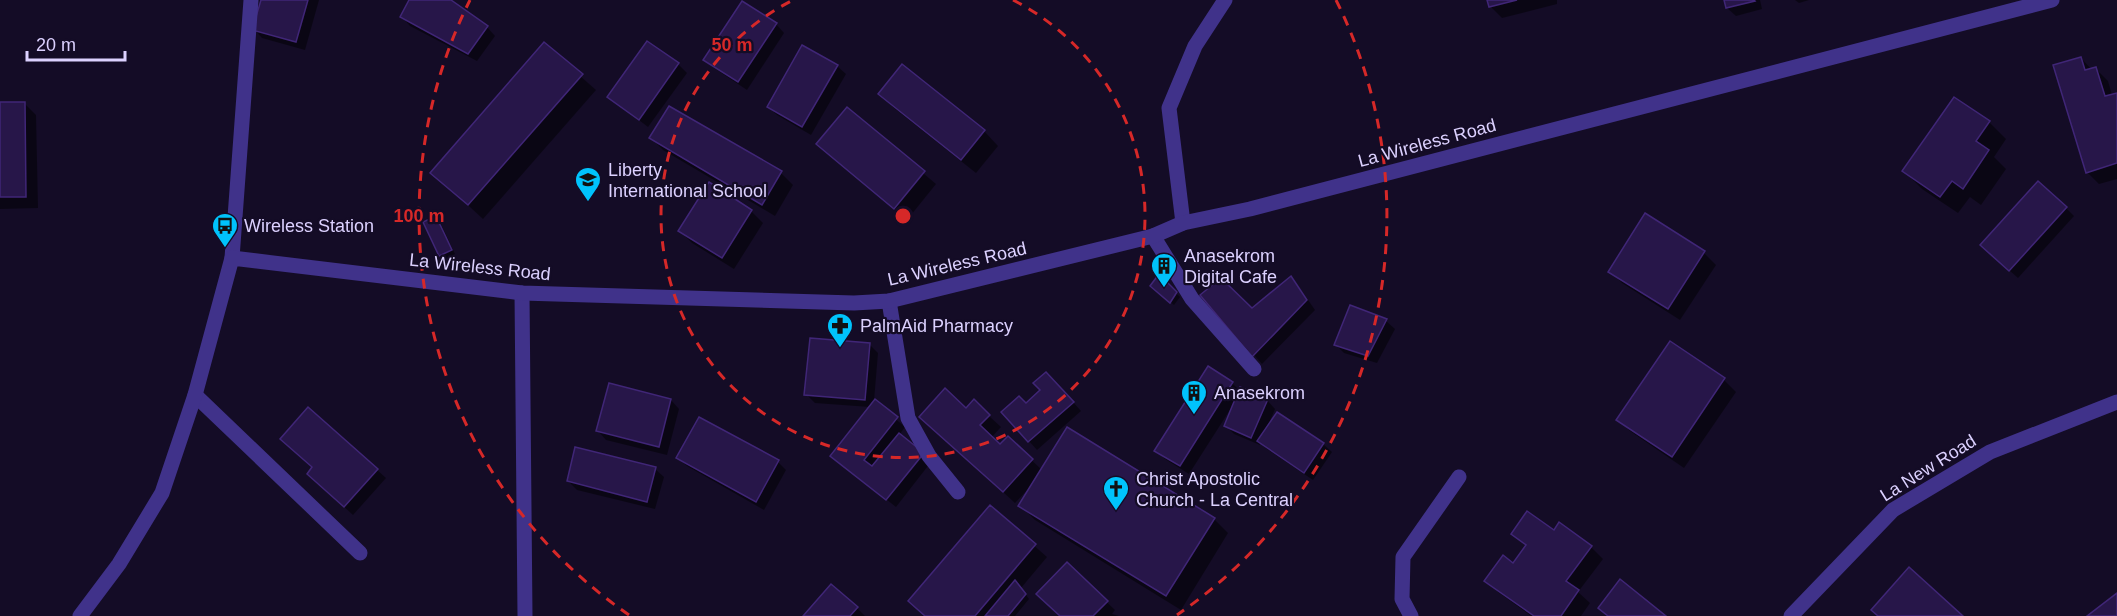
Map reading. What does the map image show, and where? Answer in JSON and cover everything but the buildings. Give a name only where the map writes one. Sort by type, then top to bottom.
[{"type":"street","points":[[80,616],[118,564],[162,493],[195,395],[232,258],[251,0]]},
{"type":"street","points":[[1183,223],[1169,108],[1195,46],[1225,0]]},
{"type":"street","name":"La Wireless Road","points":[[232,258],[522,293],[832,302],[889,301],[1153,236],[1183,223],[1272,204],[2052,0]]},
{"type":"street","points":[[1153,236],[1192,299],[1254,369]]},
{"type":"street","points":[[522,293],[525,616]]},
{"type":"street","points":[[889,301],[908,418],[929,456],[958,492]]},
{"type":"street","points":[[195,395],[360,553]]},
{"type":"street","name":"La New Road","points":[[1791,616],[1893,510],[1990,452],[2117,402]]},
{"type":"street","points":[[1410,616],[1402,599],[1403,557],[1459,477]]},
{"type":"place","name":"Liberty International School","points":[[588,203]]},
{"type":"place","name":"Wireless Station","points":[[225,249]]},
{"type":"place","name":"Anasekrom Digital Cafe","points":[[1164,289]]},
{"type":"place","name":"PalmAid Pharmacy","points":[[840,349]]},
{"type":"place","name":"Anasekrom","points":[[1194,416]]},
{"type":"place","name":"Christ Apostolic Church - La Central","points":[[1116,512]]}]
